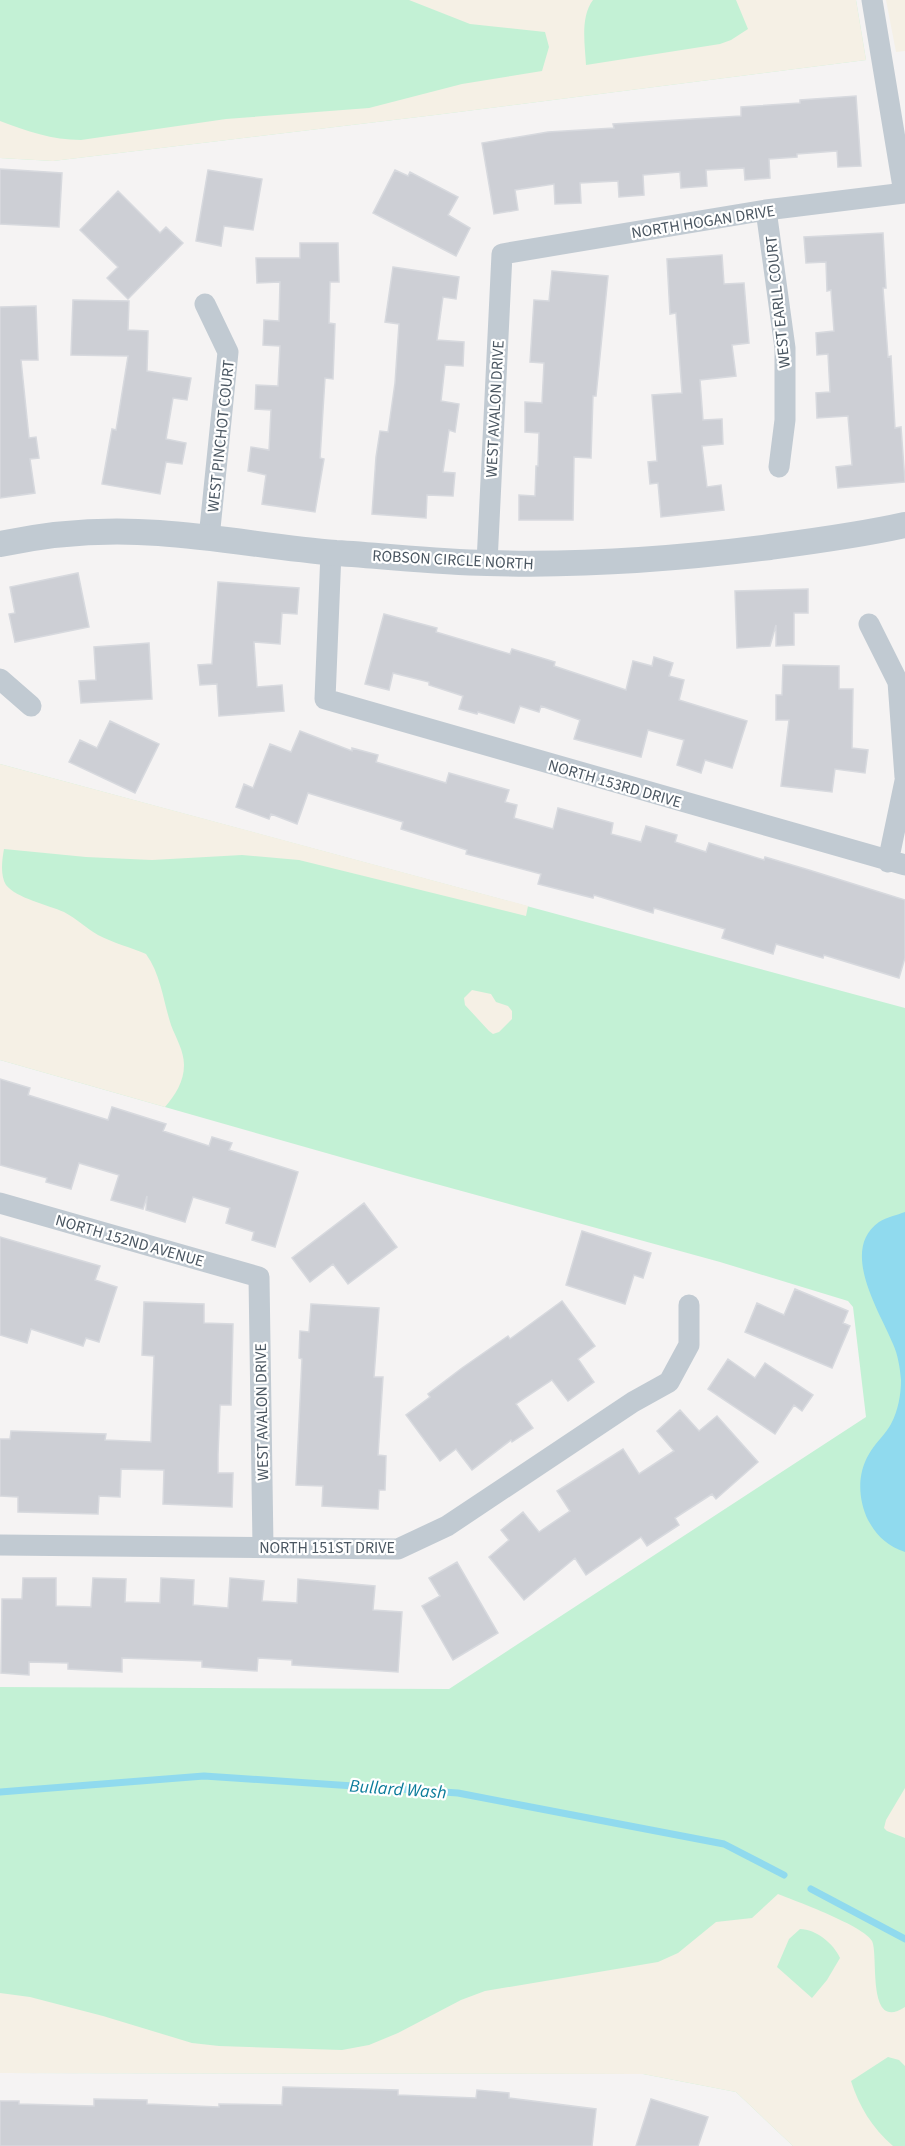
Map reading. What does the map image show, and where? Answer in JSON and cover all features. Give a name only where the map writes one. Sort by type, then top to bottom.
[{"type":"street","points":[[872,0],[905,193]]},
{"type":"street","name":"NORTH HOGAN DRIVE","points":[[502,254],[766,210],[905,193]]},
{"type":"street","name":"WEST EARLL COURT","points":[[766,210],[785,348],[784,420],[779,467]]},
{"type":"street","name":"WEST AVALON DRIVE","points":[[486,563],[502,254]]},
{"type":"street","name":"WEST PINCHOT COURT","points":[[205,304],[228,352],[209,538]]},
{"type":"street","name":"ROBSON CIRCLE NORTH","points":[[0,544],[27,538],[108,533],[157,533],[331,552],[486,563],[624,561],[694,556],[818,541],[905,525]]},
{"type":"street","name":"NORTH 153RD DRIVE","points":[[331,552],[325,699],[897,864]]},
{"type":"street","points":[[869,624],[898,682],[905,779],[897,864]]},
{"type":"street","points":[[0,679],[31,706]]},
{"type":"street","name":"NORTH 152ND AVENUE","points":[[0,1203],[259,1277]]},
{"type":"street","name":"WEST AVALON DRIVE","points":[[259,1277],[263,1547]]},
{"type":"street","name":"NORTH 151ST DRIVE","points":[[0,1545],[399,1549],[447,1526],[633,1402],[669,1382],[689,1345],[689,1305]]},
{"type":"green space","points":[[0,0],[856,0],[866,60],[53,161],[0,158]]},
{"type":"green space","points":[[0,764],[905,1008],[905,2146],[793,2146],[736,2092],[643,2074],[0,2073],[0,1687],[449,1689],[866,1417],[853,1307],[848,1301],[720,1262],[0,1060]]},
{"type":"sand","points":[[409,0],[593,0],[585,23],[586,65],[720,44],[731,40],[748,29],[736,0],[856,0],[866,60],[53,161],[0,158],[0,121],[50,137],[81,140],[226,119],[369,108],[462,84],[542,71],[549,47],[545,32],[470,24]]},
{"type":"sand","points":[[886,0],[905,0],[905,51],[896,52]]},
{"type":"sand","points":[[0,764],[528,906],[526,916],[299,860],[242,855],[152,860],[86,857],[4,849],[3,877],[11,890],[64,912],[104,938],[146,954],[158,979],[184,1065],[178,1088],[165,1107],[0,1060]]},
{"type":"sand","points":[[472,990],[491,994],[496,1002],[508,1006],[512,1011],[512,1019],[499,1032],[493,1034],[489,1031],[465,1005],[464,998]]},
{"type":"sand","points":[[905,1788],[905,1838],[884,1828],[886,1820]]},
{"type":"sand","points":[[778,1894],[843,1921],[872,1941],[879,2001],[884,2010],[893,2012],[905,2007],[905,2066],[899,2060],[888,2057],[851,2081],[867,2116],[893,2146],[793,2146],[736,2092],[643,2074],[0,2073],[0,1993],[30,1997],[103,2016],[192,2043],[342,2050],[369,2045],[398,2033],[461,2000],[485,1991],[658,1962],[678,1953],[716,1922],[752,1918]],"holes":[[[800,1929],[824,1938],[840,1958],[827,1980],[812,1998],[777,1967],[789,1939]]]},
{"type":"water","points":[[905,1212],[905,1552],[888,1543],[871,1526],[862,1504],[860,1487],[865,1462],[896,1414],[901,1380],[895,1348],[866,1282],[862,1264],[862,1248],[868,1234],[879,1222]]},
{"type":"building","points":[[856,96],[861,166],[838,167],[837,151],[797,154],[797,157],[769,159],[770,178],[745,180],[744,168],[706,170],[707,186],[681,188],[680,172],[643,175],[644,195],[619,197],[618,181],[580,183],[581,203],[555,204],[554,184],[515,190],[518,210],[494,214],[482,143],[548,132],[614,128],[613,124],[741,116],[741,107]]},
{"type":"building","points":[[0,169],[62,173],[59,227],[0,224]]},
{"type":"building","points":[[208,170],[262,179],[253,230],[224,226],[221,246],[196,241]]},
{"type":"building","points":[[395,170],[408,176],[410,172],[458,197],[448,215],[470,228],[456,256],[373,213]]},
{"type":"building","points":[[118,191],[160,233],[166,227],[183,243],[128,299],[107,278],[118,267],[80,230]]},
{"type":"building","points":[[883,233],[886,288],[883,288],[888,357],[891,356],[895,428],[901,427],[905,482],[838,488],[836,467],[852,465],[848,416],[817,418],[816,393],[830,392],[828,354],[817,355],[816,333],[834,331],[831,290],[827,291],[826,262],[806,263],[804,237]]},
{"type":"building","points":[[300,243],[338,243],[339,282],[330,282],[329,323],[335,324],[333,379],[325,378],[320,458],[324,459],[315,512],[262,504],[266,475],[248,471],[251,447],[269,450],[271,410],[255,409],[256,385],[278,386],[280,346],[263,345],[264,320],[279,321],[280,282],[257,283],[256,258],[300,258]]},
{"type":"building","points":[[722,255],[724,284],[744,283],[749,343],[732,345],[736,376],[700,380],[703,420],[722,419],[723,444],[702,446],[707,487],[721,485],[724,510],[661,517],[658,483],[650,484],[648,462],[657,461],[652,395],[682,393],[676,313],[670,314],[667,259]]},
{"type":"building","points":[[393,267],[459,277],[456,299],[443,297],[437,340],[464,342],[463,366],[445,365],[441,401],[459,404],[455,432],[449,430],[443,472],[455,473],[453,496],[427,495],[426,518],[372,514],[380,431],[388,432],[395,383],[399,324],[385,322]]},
{"type":"building","points":[[552,271],[608,276],[596,396],[593,396],[591,458],[574,457],[573,520],[519,520],[519,495],[535,496],[536,466],[538,466],[539,433],[525,432],[525,402],[542,403],[544,363],[530,362],[534,300],[549,301]]},
{"type":"building","points":[[73,300],[129,301],[128,330],[148,331],[147,371],[191,378],[187,400],[173,398],[166,439],[186,443],[182,464],[166,462],[160,494],[102,484],[112,429],[116,430],[128,356],[71,355]]},
{"type":"building","points":[[36,306],[38,360],[21,360],[29,438],[36,437],[39,458],[30,459],[35,493],[0,498],[0,307]]},
{"type":"building","points":[[78,573],[89,627],[15,642],[9,614],[15,613],[10,587]]},
{"type":"building","points":[[218,582],[299,588],[297,614],[282,613],[280,644],[254,642],[257,687],[282,685],[284,711],[219,716],[217,684],[200,685],[198,665],[212,664]]},
{"type":"building","points":[[808,589],[808,613],[794,613],[794,645],[776,646],[776,625],[770,646],[737,648],[735,591]]},
{"type":"building","points":[[384,614],[437,628],[436,632],[510,654],[512,649],[555,662],[554,666],[626,690],[633,661],[652,666],[654,657],[673,663],[669,676],[684,680],[679,700],[747,721],[732,768],[705,760],[701,773],[677,765],[684,740],[648,730],[641,757],[574,739],[580,720],[541,706],[539,712],[520,706],[514,723],[459,709],[463,696],[429,685],[429,682],[393,673],[389,690],[365,684]]},
{"type":"building","points":[[149,643],[152,699],[81,703],[79,681],[96,680],[94,647]]},
{"type":"building","points":[[783,665],[839,666],[839,689],[853,689],[852,748],[868,750],[865,773],[835,769],[832,792],[781,786],[789,720],[776,720],[776,695],[782,695]]},
{"type":"building","points":[[110,721],[159,744],[135,793],[69,762],[80,740],[97,748]]},
{"type":"building","points":[[300,731],[352,751],[352,748],[378,755],[376,762],[446,783],[449,773],[509,790],[505,802],[517,805],[514,818],[553,829],[558,808],[613,823],[611,834],[641,842],[646,826],[677,835],[675,842],[706,852],[709,843],[764,860],[765,857],[905,900],[905,958],[899,978],[824,955],[823,958],[776,944],[773,954],[722,938],[725,929],[654,908],[653,913],[594,895],[593,898],[538,884],[541,874],[466,854],[467,850],[401,829],[403,822],[308,793],[297,824],[271,814],[269,819],[236,807],[244,784],[253,788],[270,744],[291,752]]},
{"type":"building","points":[[0,1079],[30,1088],[28,1095],[108,1120],[112,1107],[166,1124],[163,1131],[209,1146],[212,1137],[232,1143],[229,1150],[298,1172],[275,1247],[252,1240],[254,1232],[226,1223],[230,1208],[193,1197],[185,1222],[146,1210],[147,1196],[143,1209],[111,1200],[119,1175],[79,1163],[71,1189],[46,1182],[47,1178],[0,1165]]},
{"type":"building","points":[[364,1203],[397,1247],[348,1284],[333,1264],[310,1282],[292,1258]]},
{"type":"building","points":[[582,1231],[651,1253],[643,1278],[634,1275],[625,1304],[566,1285]]},
{"type":"building","points":[[0,1237],[100,1266],[95,1280],[117,1287],[99,1342],[86,1338],[83,1346],[31,1329],[27,1343],[0,1335]]},
{"type":"building","points":[[795,1289],[848,1311],[843,1323],[850,1326],[832,1368],[745,1332],[757,1303],[784,1315]]},
{"type":"building","points":[[562,1301],[595,1346],[578,1359],[594,1382],[568,1401],[552,1380],[516,1404],[533,1428],[512,1442],[511,1440],[472,1470],[456,1449],[440,1461],[406,1415],[430,1397],[428,1394],[462,1368],[508,1336],[510,1339]]},
{"type":"building","points":[[144,1302],[204,1304],[204,1323],[233,1324],[231,1405],[220,1405],[218,1454],[218,1473],[233,1473],[232,1507],[163,1504],[164,1470],[121,1469],[120,1497],[99,1496],[98,1514],[18,1512],[18,1497],[0,1496],[0,1439],[10,1439],[11,1431],[106,1434],[105,1440],[151,1442],[154,1356],[142,1355]]},
{"type":"building","points":[[311,1304],[379,1308],[374,1377],[383,1377],[378,1455],[386,1456],[385,1490],[379,1490],[378,1509],[322,1506],[323,1486],[296,1485],[302,1359],[299,1358],[300,1331],[309,1332]]},
{"type":"building","points":[[728,1359],[755,1378],[765,1363],[813,1395],[802,1411],[794,1405],[775,1434],[708,1389]]},
{"type":"building","points":[[680,1410],[699,1431],[717,1416],[758,1462],[716,1499],[712,1494],[675,1518],[679,1525],[647,1546],[641,1537],[586,1575],[575,1558],[524,1600],[489,1557],[509,1540],[501,1530],[523,1512],[539,1532],[570,1511],[557,1491],[623,1449],[639,1474],[674,1451],[657,1431]]},
{"type":"building","points":[[457,1562],[498,1633],[453,1660],[422,1606],[440,1596],[429,1578]]},
{"type":"building","points":[[23,1578],[56,1578],[56,1606],[91,1607],[93,1578],[126,1579],[125,1602],[160,1603],[161,1578],[194,1580],[193,1605],[228,1608],[230,1578],[264,1581],[262,1601],[297,1603],[298,1579],[375,1586],[373,1610],[402,1612],[398,1672],[292,1665],[292,1660],[258,1658],[257,1671],[202,1667],[202,1661],[122,1658],[122,1672],[68,1669],[68,1663],[29,1662],[29,1675],[1,1673],[2,1599],[22,1599]]},
{"type":"building","points":[[283,2087],[398,2090],[398,2095],[476,2098],[477,2090],[509,2093],[509,2098],[596,2109],[592,2146],[0,2146],[0,2101],[19,2101],[19,2104],[94,2106],[94,2099],[147,2100],[147,2104],[219,2107],[219,2104],[282,2105]]},
{"type":"building","points":[[651,2099],[708,2117],[698,2146],[636,2146]]},
{"type":"waterway","name":"Bullard Wash","points":[[0,1792],[204,1776],[458,1793],[724,1844],[784,1875]]},
{"type":"waterway","name":"Bullard Wash","points":[[811,1889],[905,1939]]}]
